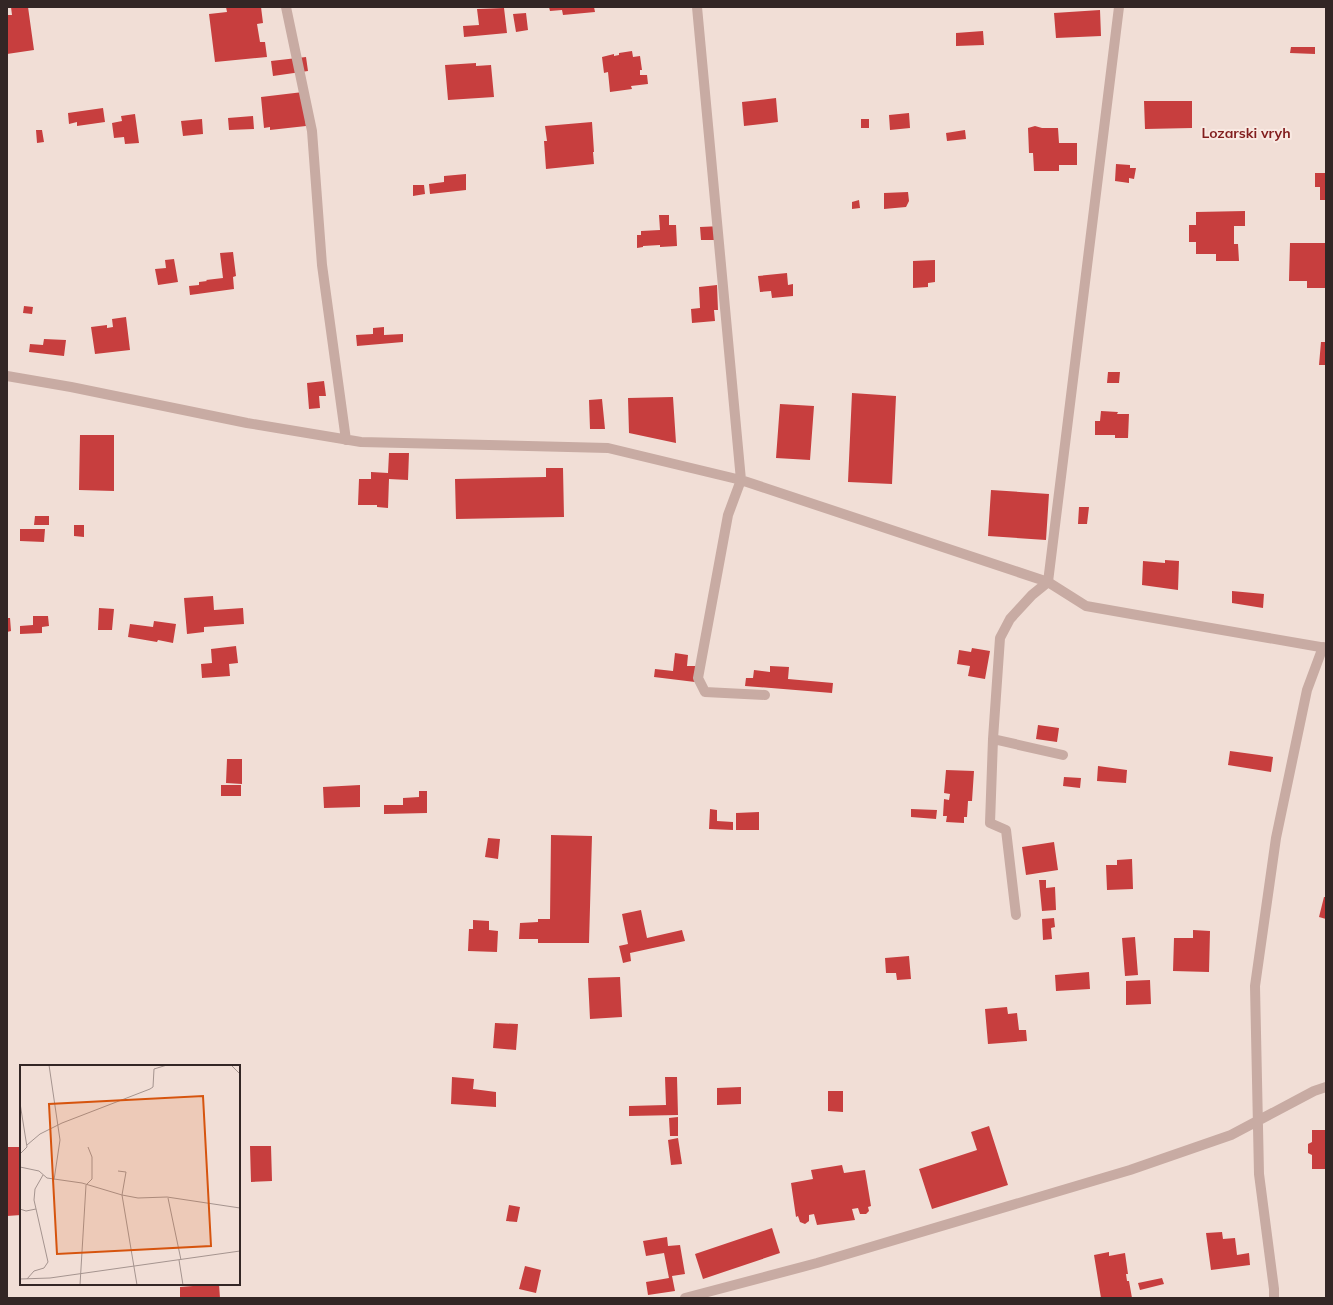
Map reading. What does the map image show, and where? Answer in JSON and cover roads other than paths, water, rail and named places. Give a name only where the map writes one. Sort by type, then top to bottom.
[{"type":"street","points":[[286,7],[312,131],[322,265],[346,440]]},
{"type":"street","points":[[697,7],[741,480],[728,515],[698,678],[705,692],[765,695]]},
{"type":"street","points":[[1016,915],[1006,830],[990,823],[993,739],[1000,638],[1010,619],[1032,595],[1048,582],[1119,7]]},
{"type":"street","points":[[7,376],[72,387],[247,423],[361,442],[608,448],[741,480],[1048,582],[1086,606],[1205,628],[1324,647],[1307,690],[1276,838],[1255,986],[1258,1174],[1274,1298]]},
{"type":"street","points":[[993,739],[1063,755]]},
{"type":"street","points":[[685,1298],[817,1263],[1130,1170],[1231,1135],[1314,1091],[1326,1087]]},
{"type":"district","name":"Lozarski vryh","points":[[1246,133]]}]
